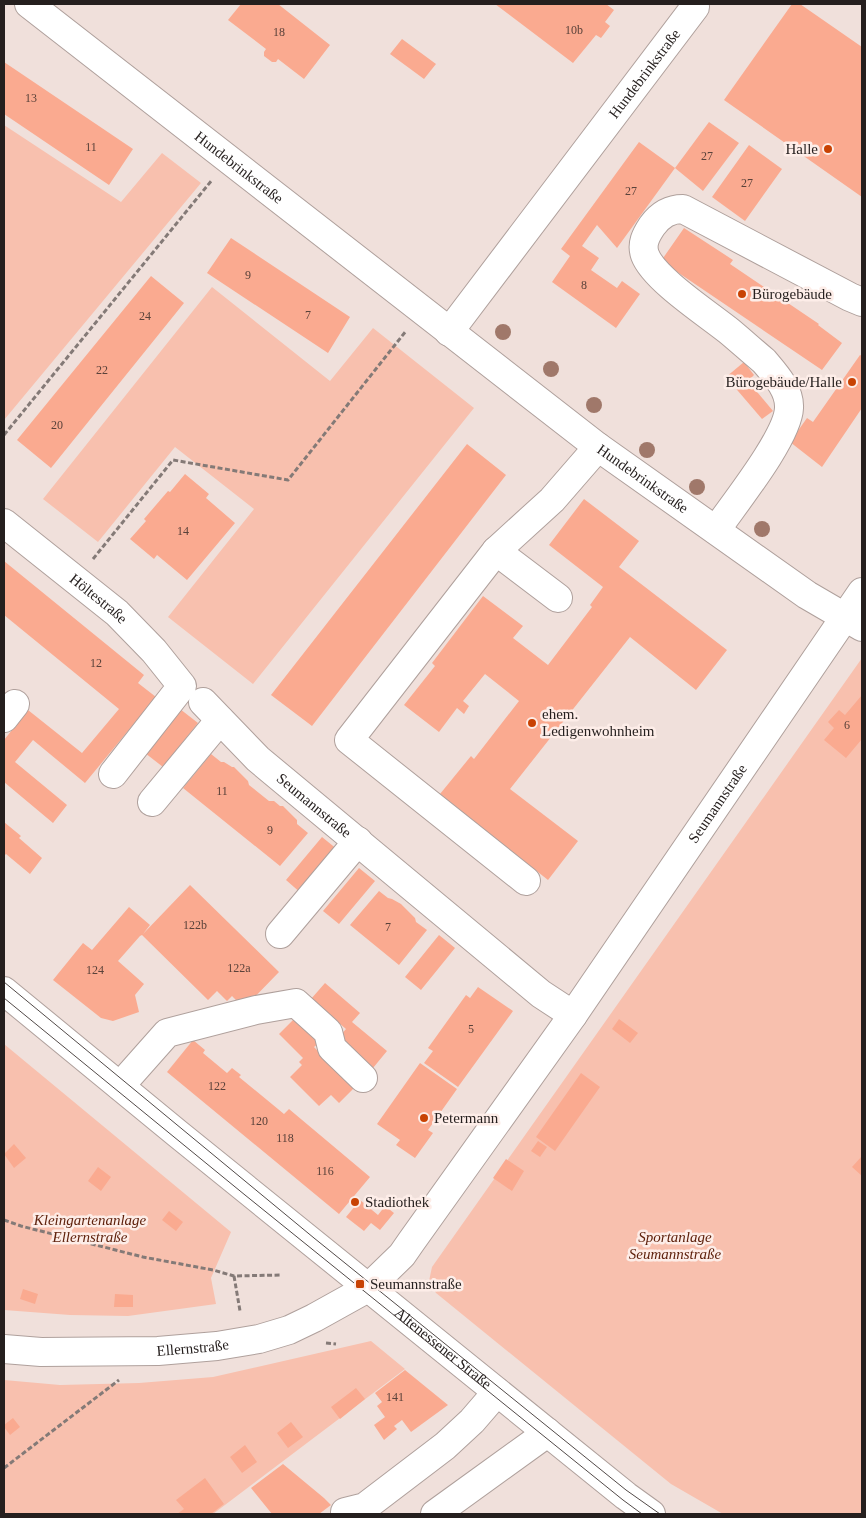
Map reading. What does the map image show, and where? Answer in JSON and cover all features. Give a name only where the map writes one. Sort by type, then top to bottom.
[{"type":"street","name":"Hundebrinkstraße","points":[[29,4],[598,448],[808,594],[853,622]]},
{"type":"street","name":"Hundebrinkstraße","points":[[449,332],[695,7]]},
{"type":"street","points":[[716,530],[780,435],[787,420],[790,407],[788,396],[777,376],[764,361],[650,266],[644,253],[646,234],[664,214],[672,209],[683,209],[850,298],[862,302]]},
{"type":"street","points":[[526,881],[349,740],[496,551],[552,500],[598,448]]},
{"type":"street","name":"Höltestraße","points":[[4,522],[117,613],[154,651],[182,686],[113,774]]},
{"type":"street","points":[[496,551],[558,598]]},
{"type":"street","name":"Seumannstraße","points":[[368,1288],[402,1255],[412,1242],[853,622],[862,592]]},
{"type":"street","name":"Seumannstraße","points":[[152,802],[211,711],[258,759],[358,840],[541,994],[573,1015]]},
{"type":"street","points":[[280,934],[358,840]]},
{"type":"street","name":"Altenessener Straße","points":[[4,991],[368,1288],[626,1496],[651,1514]]},
{"type":"street","points":[[120,1086],[166,1033],[256,1010],[296,1003],[328,1032],[332,1048],[364,1078]]},
{"type":"street","name":"Ellernstraße","points":[[4,1349],[41,1352],[139,1351],[217,1346],[259,1339],[289,1330],[368,1288]]},
{"type":"street","points":[[345,1512],[365,1507],[445,1446],[472,1421],[497,1392]]},
{"type":"street","points":[[435,1514],[547,1432]]},
{"type":"path","points":[[4,435],[229,160]]},
{"type":"path","points":[[76,581],[173,460],[288,480],[422,311]]},
{"type":"path","points":[[4,1220],[143,1257],[213,1270],[234,1276],[282,1276]]},
{"type":"path","points":[[234,1276],[240,1311]]},
{"type":"path","points":[[4,1468],[119,1380]]},
{"type":"green space","points":[[4,125],[121,202],[162,153],[201,183],[4,420]]},
{"type":"green space","points":[[212,287],[330,381],[373,328],[474,408],[253,684],[168,617],[254,509],[175,447],[98,542],[43,499]]},
{"type":"green space","name":"Sportanlage Seumannstraße","points":[[862,658],[862,1514],[723,1514],[671,1484],[436,1293],[429,1281],[432,1267]]},
{"type":"green space","name":"Kleingartenanlage Ellernstraße","points":[[4,1044],[231,1232],[211,1278],[216,1304],[128,1316],[70,1315],[4,1310]]},
{"type":"green space","points":[[371,1341],[405,1369],[213,1514],[4,1514],[4,1380],[60,1385],[139,1383],[213,1377]]},
{"type":"building","points":[[241,4],[278,4],[330,45],[304,79],[278,59],[276,62],[272,62],[264,56],[266,49],[228,20]]},
{"type":"building","points":[[495,4],[606,4],[614,10],[605,22],[610,26],[601,38],[596,35],[573,63]]},
{"type":"building","name":"Halle","points":[[792,4],[800,4],[862,47],[862,197],[724,100]]},
{"type":"building","points":[[402,39],[436,64],[424,79],[390,54]]},
{"type":"building","points":[[4,62],[133,149],[109,185],[4,114]]},
{"type":"building","points":[[709,122],[739,143],[703,191],[675,168]]},
{"type":"building","points":[[639,142],[675,168],[617,248],[597,225],[582,246],[599,258],[591,270],[617,288],[622,281],[640,294],[616,328],[552,282],[570,256],[561,249]]},
{"type":"building","name":"Halle","points":[[749,145],[782,169],[745,221],[712,197]]},
{"type":"building","name":"Bürogebäude","points":[[684,228],[733,260],[730,264],[819,324],[842,343],[822,370],[661,261]]},
{"type":"building","points":[[231,238],[350,317],[328,353],[207,273]]},
{"type":"building","points":[[151,276],[184,303],[51,468],[17,440]]},
{"type":"building","name":"Bürogebäude/Halle","points":[[860,355],[862,356],[862,408],[822,467],[790,442],[807,418],[813,422]]},
{"type":"building","points":[[744,362],[754,375],[748,381],[773,411],[762,419],[726,377]]},
{"type":"building","points":[[467,444],[506,475],[312,726],[271,695]]},
{"type":"building","points":[[185,474],[209,494],[206,498],[235,523],[187,580],[157,555],[154,559],[130,539],[146,521],[144,519]]},
{"type":"building","name":"ehem. Ledigenwohnheim","points":[[584,499],[639,541],[619,567],[727,650],[696,690],[630,637],[510,789],[578,841],[548,880],[471,819],[465,827],[453,818],[459,809],[440,794],[471,756],[474,759],[519,701],[485,674],[463,701],[469,706],[464,714],[457,708],[439,732],[404,705],[435,666],[432,663],[483,596],[523,626],[513,638],[548,665],[592,607],[590,605],[603,587],[549,545]]},
{"type":"building","points":[[4,561],[144,675],[138,683],[156,697],[85,783],[33,740],[15,762],[67,805],[53,823],[4,782],[4,740],[28,710],[82,753],[119,709],[4,615]]},
{"type":"building","points":[[862,695],[862,739],[846,758],[824,740],[834,728],[828,722],[839,710],[845,715]]},
{"type":"building","points":[[180,709],[198,723],[163,767],[145,753]]},
{"type":"building","points":[[211,754],[221,762],[234,767],[248,781],[249,785],[269,801],[274,801],[283,806],[297,820],[297,824],[308,833],[280,866],[183,788]]},
{"type":"building","points":[[4,822],[21,836],[19,838],[42,858],[30,874],[6,854],[4,856]]},
{"type":"building","points":[[322,837],[338,850],[302,894],[286,880]]},
{"type":"building","points":[[359,868],[375,881],[339,924],[323,911]]},
{"type":"building","points":[[190,885],[279,972],[244,1008],[232,996],[227,1001],[217,991],[208,1000],[142,935],[118,961],[144,984],[135,995],[139,1012],[113,1021],[101,1018],[53,980],[83,943],[92,950],[129,907],[150,925],[143,934]]},
{"type":"building","points":[[379,891],[401,904],[415,918],[416,922],[427,930],[399,965],[350,925]]},
{"type":"building","points":[[439,935],[455,948],[421,990],[405,977]]},
{"type":"building","points":[[325,983],[360,1013],[352,1022],[387,1051],[373,1068],[338,1038],[346,1029],[311,999]]},
{"type":"building","points":[[478,987],[513,1011],[458,1087],[424,1063],[433,1051],[428,1048],[466,995],[470,998]]},
{"type":"building","points":[[294,1019],[319,1043],[314,1047],[354,1088],[339,1103],[331,1095],[319,1106],[290,1077],[302,1065],[299,1062],[303,1058],[279,1034]]},
{"type":"building","points":[[619,1019],[638,1033],[630,1043],[612,1029]]},
{"type":"building","points":[[193,1040],[205,1050],[203,1053],[227,1073],[232,1068],[241,1075],[239,1077],[284,1114],[289,1109],[370,1177],[339,1214],[167,1072]]},
{"type":"building","points":[[420,1063],[457,1089],[428,1130],[433,1133],[415,1158],[396,1145],[400,1140],[377,1124]]},
{"type":"building","points":[[581,1073],[600,1087],[555,1151],[536,1137]]},
{"type":"building","points":[[538,1141],[547,1147],[540,1157],[531,1151]]},
{"type":"building","points":[[14,1144],[26,1158],[14,1168],[4,1154]]},
{"type":"building","points":[[862,1156],[862,1176],[852,1167]]},
{"type":"building","points":[[506,1159],[524,1171],[512,1191],[493,1178]]},
{"type":"building","points":[[98,1167],[111,1177],[101,1191],[88,1181]]},
{"type":"building","points":[[360,1200],[378,1215],[385,1206],[394,1213],[380,1230],[371,1223],[364,1231],[346,1217]]},
{"type":"building","points":[[169,1211],[183,1222],[176,1231],[162,1220]]},
{"type":"building","points":[[23,1289],[38,1294],[35,1304],[20,1299]]},
{"type":"building","points":[[115,1294],[133,1295],[133,1307],[114,1307]]},
{"type":"building","points":[[405,1370],[448,1405],[411,1432],[402,1420],[394,1426],[397,1429],[384,1440],[374,1425],[385,1417],[377,1406],[382,1402],[375,1393]]},
{"type":"building","points":[[356,1388],[365,1399],[340,1419],[331,1407]]},
{"type":"building","points":[[13,1418],[20,1427],[10,1435],[4,1425]]},
{"type":"building","points":[[291,1422],[303,1437],[288,1448],[277,1433]]},
{"type":"building","points":[[245,1445],[257,1462],[242,1473],[230,1457]]},
{"type":"building","points":[[283,1464],[331,1505],[319,1514],[272,1514],[251,1488]]},
{"type":"building","points":[[205,1478],[224,1504],[211,1514],[177,1514],[184,1509],[176,1500]]},
{"type":"tram line","points":[[4,982],[314,1238],[626,1490],[660,1514]]},
{"type":"tram line","points":[[4,998],[245,1195],[642,1514]]},
{"type":"place","name":"Halle","points":[[828,149]]},
{"type":"place","name":"Bürogebäude","points":[[742,294]]},
{"type":"place","name":"Bürogebäude/Halle","points":[[852,382]]},
{"type":"place","name":"ehem. Ledigenwohnheim","points":[[532,723]]},
{"type":"place","name":"Petermann","points":[[424,1118]]},
{"type":"place","name":"Stadiothek","points":[[355,1202]]},
{"type":"place","name":"Seumannstraße","points":[[360,1284]]}]
